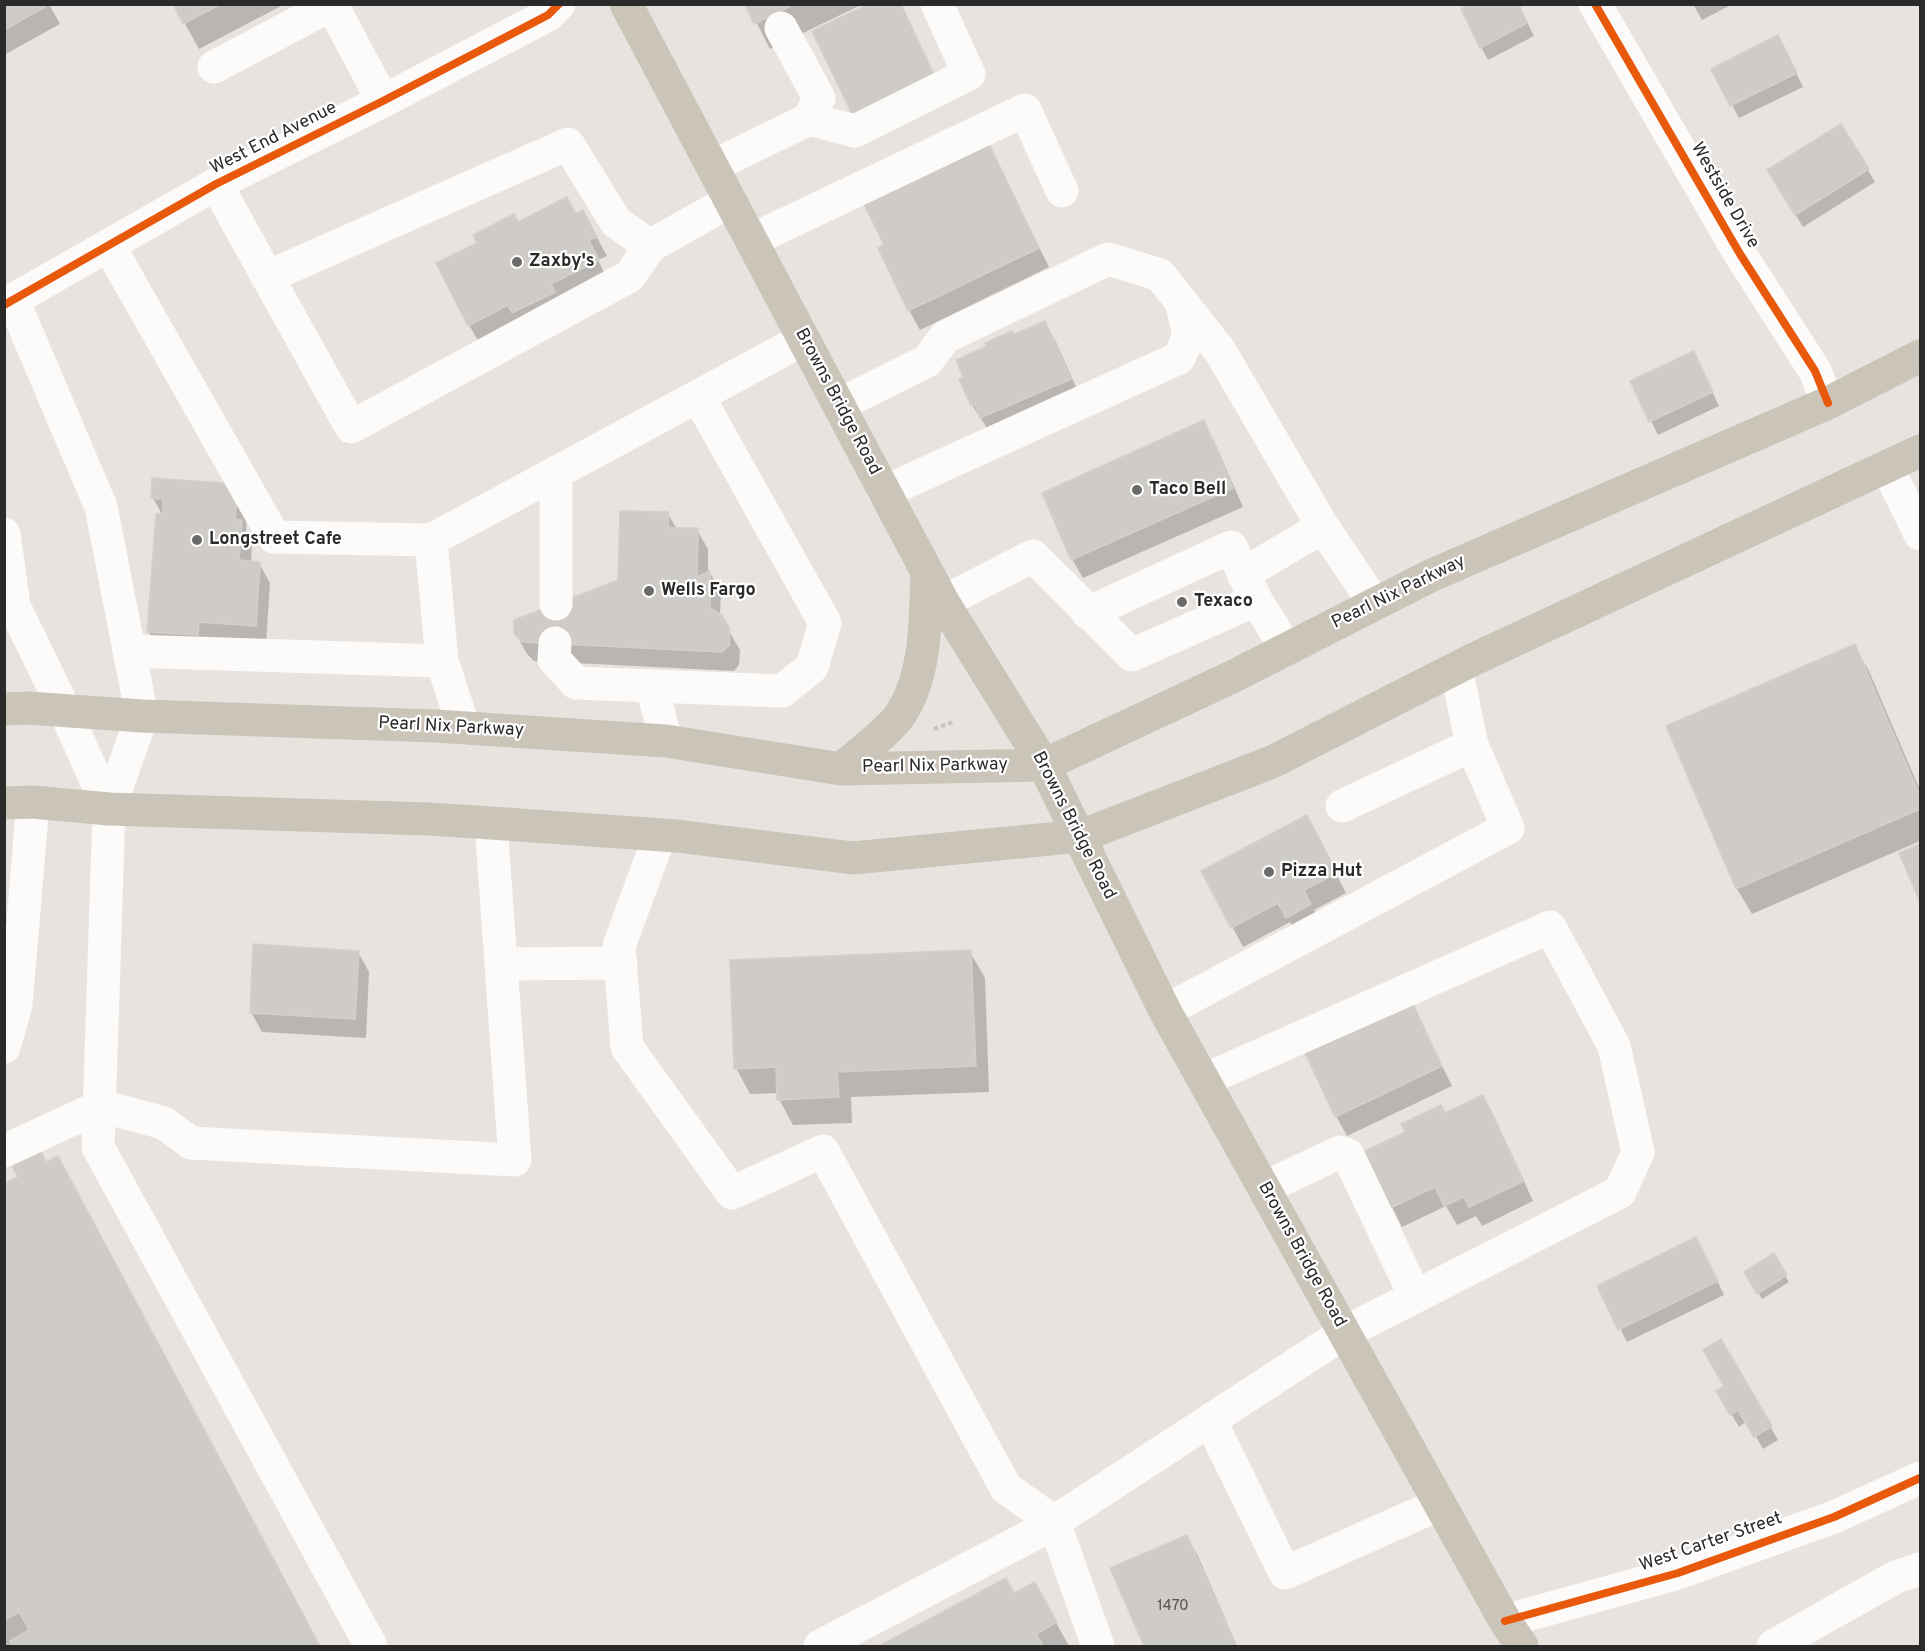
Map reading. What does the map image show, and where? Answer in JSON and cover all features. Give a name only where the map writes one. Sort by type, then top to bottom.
[{"type":"main road","name":"Browns Bridge Road","points":[[626,4],[927,573],[1044,765],[1081,836],[1165,1011],[1440,1504],[1511,1638]]},
{"type":"main road","name":"Pearl Nix Parkway","points":[[4,709],[28,708],[142,716],[464,728],[666,741],[841,769],[1044,765],[1234,676],[1430,576],[1828,403],[1920,356]]},
{"type":"main road","points":[[19,802],[109,809],[429,819],[660,835],[853,858],[1081,836],[1272,762],[1456,668],[1920,451]]},
{"type":"main road","points":[[841,769],[901,714],[914,687],[924,639],[927,573]]},
{"type":"street","name":"West End Avenue","points":[[9,303],[216,184],[548,15],[559,4]]},
{"type":"street","points":[[809,119],[855,131],[969,74],[938,4]]},
{"type":"street","name":"Westside Drive","points":[[1595,4],[1740,254],[1815,370],[1828,403]]},
{"type":"street","points":[[214,67],[332,5],[383,101]]},
{"type":"street","points":[[713,166],[809,119],[819,98],[782,28]]},
{"type":"street","points":[[752,240],[1025,110],[1062,191]]},
{"type":"street","points":[[267,277],[568,144],[616,222],[650,246]]},
{"type":"street","points":[[216,184],[351,427],[630,276],[650,246],[730,201]]},
{"type":"street","points":[[109,246],[274,537],[431,540],[804,339]]},
{"type":"street","points":[[838,405],[927,362],[945,337],[1108,259],[1160,275],[1220,351],[1323,527],[1375,604]]},
{"type":"street","points":[[9,303],[101,507],[142,716],[109,809],[98,1147],[371,1647]]},
{"type":"street","points":[[884,492],[1179,358],[1189,336],[1182,304]]},
{"type":"street","points":[[555,643],[554,659],[576,683],[782,691],[812,668],[825,623],[698,396]]},
{"type":"street","points":[[1887,466],[1920,534]]},
{"type":"street","points":[[556,472],[556,604]]},
{"type":"street","points":[[943,602],[1033,556],[1132,655],[1243,573],[1323,527]]},
{"type":"street","points":[[4,534],[9,606],[65,711],[109,809]]},
{"type":"street","points":[[431,540],[441,661],[464,728]]},
{"type":"street","points":[[1088,612],[1243,573]]},
{"type":"street","points":[[1243,573],[1278,635],[1283,651]]},
{"type":"street","points":[[130,651],[441,661]]},
{"type":"street","points":[[1165,1011],[1508,828],[1472,745],[1456,668]]},
{"type":"street","points":[[651,686],[666,741]]},
{"type":"street","points":[[1342,806],[1472,745]]},
{"type":"street","points":[[4,1047],[16,1005],[19,802]]},
{"type":"street","points":[[4,1152],[100,1106],[164,1123],[191,1143],[515,1160],[491,824]]},
{"type":"street","points":[[660,835],[619,946],[627,1047],[732,1193],[823,1151],[1006,1488],[1054,1522],[1098,1647]]},
{"type":"street","points":[[820,1647],[1054,1522],[1344,1333],[1620,1192],[1638,1152],[1614,1046],[1550,927],[1204,1080]]},
{"type":"street","points":[[502,964],[621,963]]},
{"type":"street","points":[[1263,1188],[1340,1152],[1348,1155],[1415,1296]]},
{"type":"street","points":[[1210,1420],[1285,1573],[1440,1504]]},
{"type":"street","name":"West Carter Street","points":[[1511,1638],[1678,1573],[1834,1517],[1920,1478]]},
{"type":"street","points":[[1773,1647],[1896,1577],[1920,1569]]},
{"type":"path","points":[[925,732],[953,722]]},
{"type":"building","points":[[4,4],[50,4],[4,30]]},
{"type":"building","points":[[173,4],[221,4],[183,24]]},
{"type":"building","points":[[745,4],[795,4],[754,24]]},
{"type":"building","points":[[869,4],[901,4],[935,77],[853,116],[812,31]]},
{"type":"building","points":[[1470,4],[1519,4],[1527,23],[1480,48],[1461,9]]},
{"type":"building","points":[[1778,35],[1797,73],[1730,106],[1711,69]]},
{"type":"building","points":[[1841,124],[1869,169],[1795,215],[1767,170]]},
{"type":"building","points":[[989,144],[1039,248],[908,311],[878,248],[884,245],[864,204]]},
{"type":"building","name":"Zaxby's","points":[[567,197],[576,214],[583,210],[597,237],[589,240],[599,260],[551,284],[555,292],[512,313],[508,305],[468,326],[436,263],[477,243],[473,235],[514,214],[518,222]]},
{"type":"building","points":[[1045,321],[1071,379],[980,418],[975,404],[971,406],[959,379],[963,377],[956,360],[987,346],[985,343],[1012,331],[1013,335]]},
{"type":"building","points":[[1694,351],[1713,392],[1649,422],[1630,381]]},
{"type":"building","name":"Taco Bell","points":[[1204,420],[1233,488],[1071,560],[1042,493]]},
{"type":"building","name":"Longstreet Cafe","points":[[152,478],[238,484],[235,520],[242,520],[239,560],[260,562],[256,626],[199,622],[198,635],[147,632],[156,514],[163,514],[163,499],[151,498]]},
{"type":"building","points":[[620,511],[669,512],[668,528],[698,528],[697,577],[710,571],[710,608],[722,615],[730,629],[729,646],[722,652],[522,642],[514,634],[514,620],[618,580]]},
{"type":"building","points":[[1855,644],[1920,796],[1920,809],[1736,889],[1666,726]]},
{"type":"building","name":"Pizza Hut","points":[[1307,815],[1337,873],[1304,890],[1311,904],[1286,918],[1278,903],[1231,928],[1201,871]]},
{"type":"building","points":[[1920,844],[1920,902],[1899,853]]},
{"type":"building","points":[[253,944],[359,951],[355,1019],[250,1013]]},
{"type":"building","points":[[971,950],[976,1066],[837,1072],[839,1097],[777,1100],[776,1067],[734,1069],[730,960]]},
{"type":"building","points":[[1412,1002],[1442,1066],[1335,1117],[1305,1053]]},
{"type":"building","points":[[1483,1095],[1524,1181],[1469,1207],[1464,1197],[1444,1206],[1435,1187],[1390,1208],[1363,1152],[1405,1132],[1401,1124],[1441,1105],[1445,1113]]},
{"type":"building","points":[[39,1147],[46,1162],[58,1156],[320,1646],[13,1646],[10,1641],[29,1630],[19,1612],[4,1620],[4,1184],[18,1177],[10,1162]]},
{"type":"building","points":[[1696,1237],[1718,1281],[1618,1330],[1597,1286]]},
{"type":"building","points":[[1774,1253],[1787,1275],[1757,1294],[1744,1272]]},
{"type":"building","points":[[1721,1339],[1772,1426],[1754,1437],[1738,1410],[1730,1415],[1716,1391],[1724,1386],[1703,1350]]},
{"type":"building","points":[[1187,1535],[1236,1646],[1144,1646],[1110,1568]]},
{"type":"building","points":[[1006,1578],[1014,1593],[1035,1582],[1057,1622],[1036,1634],[1043,1646],[879,1646]]},
{"type":"cycle path","points":[[4,305],[216,184],[548,15],[559,4]]},
{"type":"cycle path","points":[[1595,4],[1740,254],[1815,371],[1828,403]]},
{"type":"cycle path","points":[[1505,1621],[1678,1573],[1834,1517],[1920,1478]]},
{"type":"place","name":"Zaxby's","points":[[517,262]]},
{"type":"place","name":"Taco Bell","points":[[1137,490]]},
{"type":"place","name":"Longstreet Cafe","points":[[197,540]]},
{"type":"place","name":"Wells Fargo","points":[[649,591]]},
{"type":"place","name":"Texaco","points":[[1182,602]]},
{"type":"place","name":"Pizza Hut","points":[[1269,872]]}]
